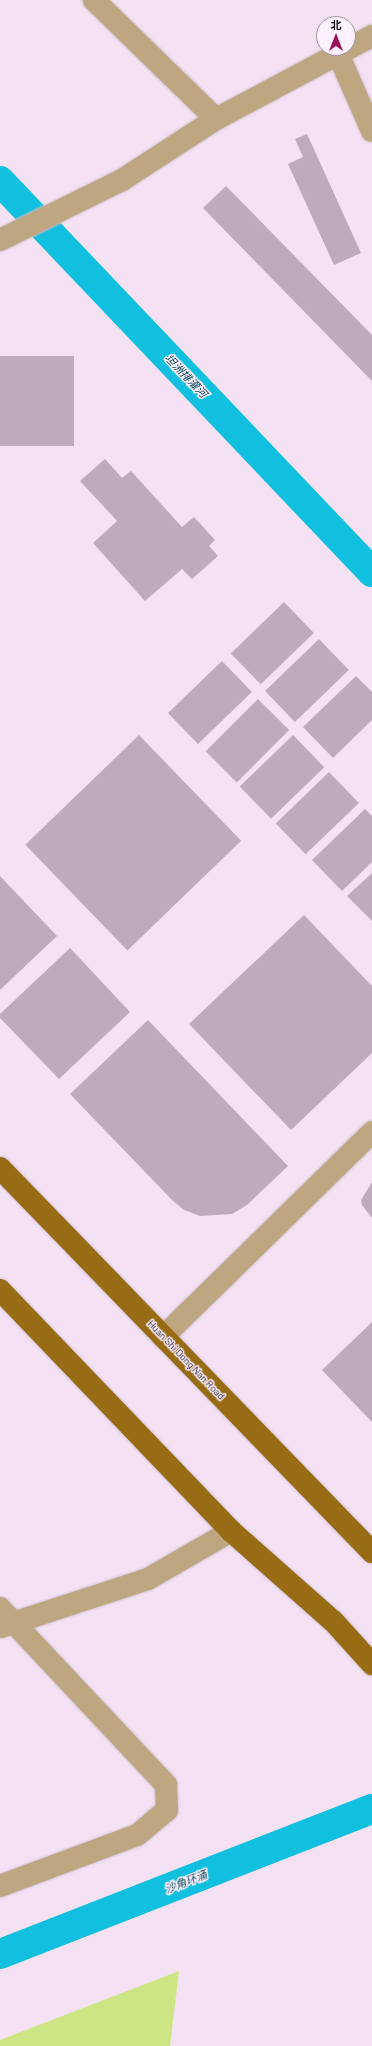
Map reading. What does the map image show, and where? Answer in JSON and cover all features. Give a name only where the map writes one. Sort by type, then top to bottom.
[{"type":"main road","name":"Huan Shi Dong Nan Road","points":[[0,1168],[372,1552]]},
{"type":"main road","points":[[0,1290],[231,1531],[334,1622],[372,1664]]},
{"type":"street","points":[[94,0],[216,119]]},
{"type":"street","points":[[356,44],[372,36]]},
{"type":"street","points":[[0,240],[122,180],[216,119],[334,56]]},
{"type":"street","points":[[339,56],[372,131]]},
{"type":"street","points":[[163,1336],[372,1132]]},
{"type":"street","points":[[0,1886],[137,1835],[167,1810],[166,1786],[4,1619],[148,1579],[231,1531]]},
{"type":"green space","points":[[179,1971],[170,2046],[0,2046],[0,2040]]},
{"type":"building","points":[[307,134],[361,253],[334,265],[288,164],[303,157],[295,139]]},
{"type":"building","points":[[226,186],[372,335],[372,381],[203,208]]},
{"type":"building","points":[[0,356],[74,356],[74,446],[0,446]]},
{"type":"building","points":[[105,459],[122,478],[131,471],[182,527],[194,517],[215,540],[209,546],[218,556],[192,579],[182,569],[145,601],[93,543],[117,521],[80,481]]},
{"type":"building","points":[[284,602],[314,633],[261,684],[231,653]]},
{"type":"building","points":[[319,639],[349,670],[295,722],[265,691]]},
{"type":"building","points":[[222,661],[252,692],[198,744],[168,713]]},
{"type":"building","points":[[356,676],[372,692],[372,720],[333,758],[303,727]]},
{"type":"building","points":[[258,699],[289,730],[237,782],[206,751]]},
{"type":"building","points":[[139,735],[241,841],[127,950],[25,845]]},
{"type":"building","points":[[293,735],[324,767],[271,819],[240,786]]},
{"type":"building","points":[[329,772],[359,803],[306,854],[276,823]]},
{"type":"building","points":[[365,809],[372,816],[372,862],[342,891],[312,860]]},
{"type":"building","points":[[372,873],[372,921],[347,896]]},
{"type":"building","points":[[0,876],[57,936],[0,990]]},
{"type":"building","points":[[304,915],[372,986],[372,1053],[291,1130],[189,1024]]},
{"type":"building","points":[[70,948],[130,1012],[59,1079],[0,1018],[0,1014]]},
{"type":"building","points":[[148,1020],[288,1166],[247,1205],[232,1214],[200,1216],[184,1210],[172,1200],[70,1094]]},
{"type":"building","points":[[372,1182],[372,1218],[362,1205],[361,1200]]},
{"type":"building","points":[[372,1322],[372,1422],[322,1370]]},
{"type":"waterway","name":"坦洲排灌河","points":[[0,181],[372,572]]},
{"type":"waterway","name":"沙角环涌","points":[[0,1954],[372,1809]]}]
